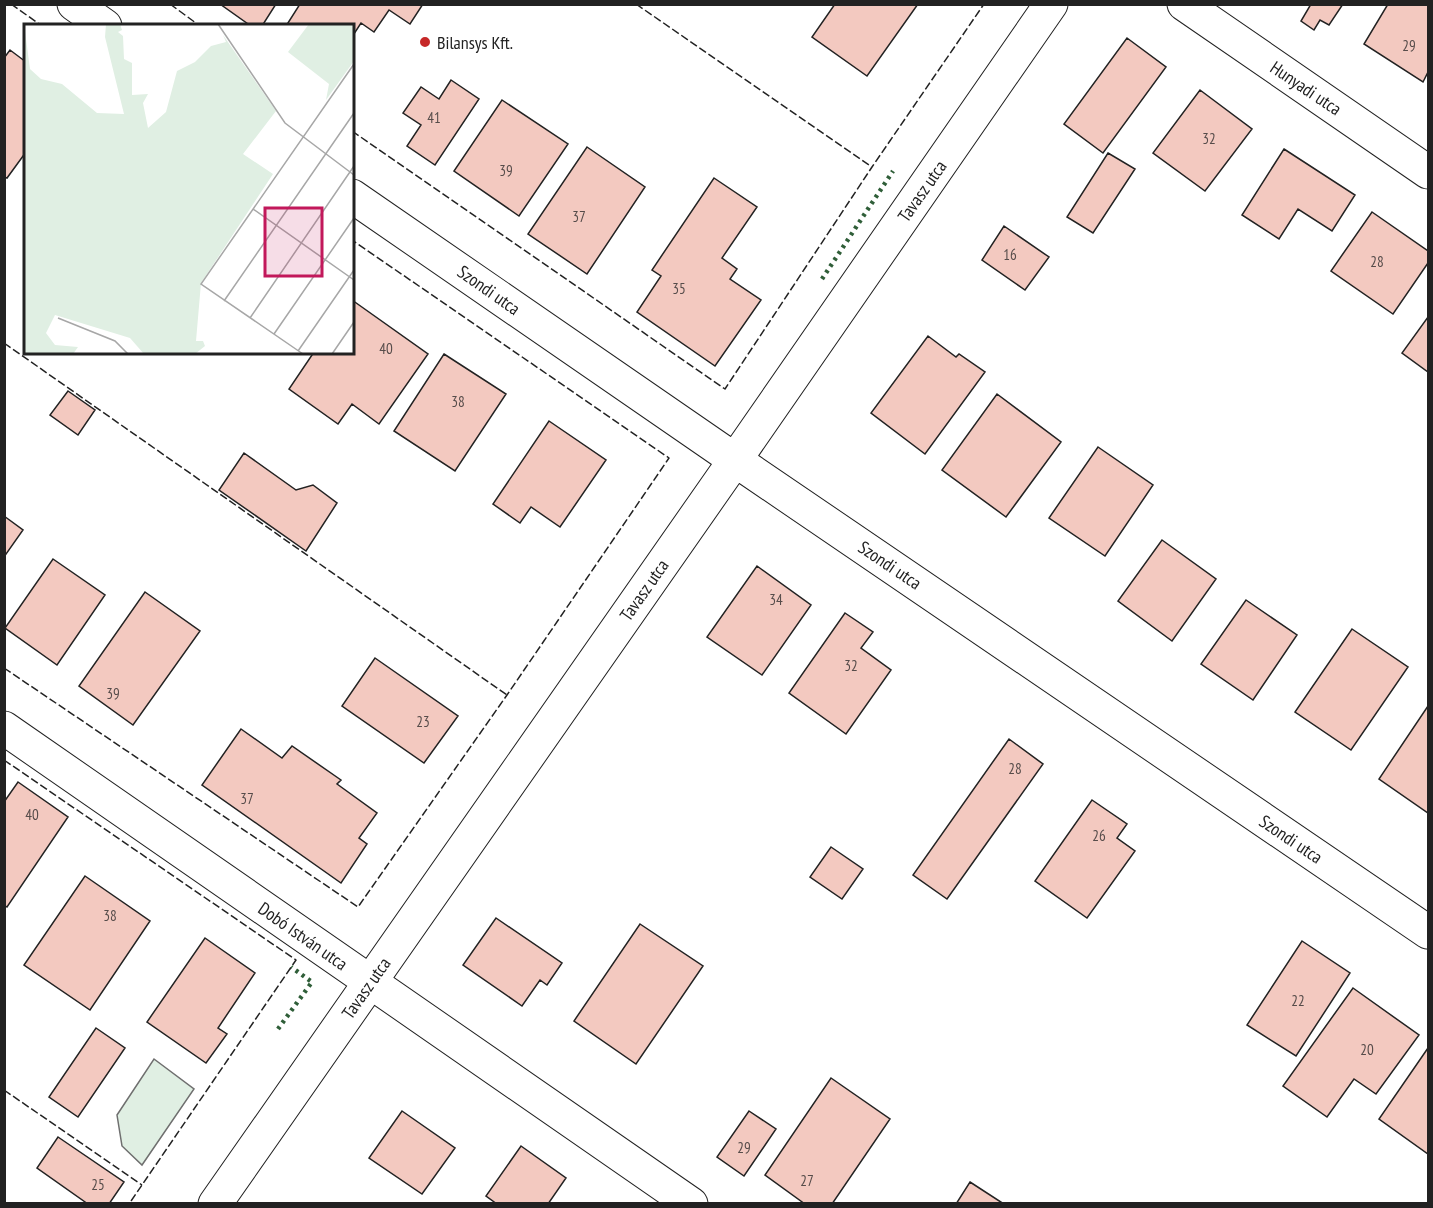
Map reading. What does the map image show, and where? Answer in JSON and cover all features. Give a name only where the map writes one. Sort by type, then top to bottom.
[{"type":"street","points":[[75,4],[102,24]]},
{"type":"street","name":"Tavasz utca","points":[[215,1203],[1051,4]]},
{"type":"street","name":"Hunyadi utca","points":[[1184,4],[1428,172]]},
{"type":"street","name":"Szondi utca","points":[[354,197],[1428,932]]},
{"type":"street","name":"Dobó István utca","points":[[4,728],[369,983],[691,1203]]},
{"type":"green space","points":[[154,1059],[194,1089],[142,1165],[122,1146],[117,1115]]},
{"type":"building","points":[[220,4],[276,4],[263,24],[248,24]]},
{"type":"building","points":[[300,4],[423,4],[410,24],[389,10],[374,32],[361,23],[354,34],[354,24],[287,24]]},
{"type":"building","points":[[835,4],[918,4],[867,76],[812,37]]},
{"type":"building","points":[[1311,4],[1343,4],[1329,25],[1320,20],[1314,30],[1301,21]]},
{"type":"building","points":[[1388,4],[1428,4],[1428,72],[1423,82],[1364,44]]},
{"type":"building","points":[[1127,38],[1166,67],[1103,153],[1064,124]]},
{"type":"building","points":[[10,50],[24,60],[24,155],[7,178],[4,177],[4,58]]},
{"type":"building","points":[[451,80],[479,99],[435,165],[407,146],[421,125],[403,113],[421,87],[439,99]]},
{"type":"building","points":[[1200,90],[1252,129],[1205,191],[1153,153]]},
{"type":"building","points":[[502,100],[568,144],[519,216],[454,171]]},
{"type":"building","points":[[587,147],[645,187],[587,274],[528,234]]},
{"type":"building","points":[[1284,149],[1355,195],[1332,231],[1298,209],[1279,239],[1242,215]]},
{"type":"building","points":[[1108,153],[1135,169],[1093,233],[1067,217]]},
{"type":"building","points":[[714,178],[757,207],[722,258],[737,269],[730,279],[761,300],[715,366],[637,312],[661,276],[652,270]]},
{"type":"building","points":[[1372,212],[1428,251],[1428,263],[1393,314],[1331,271]]},
{"type":"building","points":[[1004,226],[1049,257],[1025,290],[982,260]]},
{"type":"building","points":[[354,301],[428,354],[379,424],[352,404],[338,424],[289,389],[313,354],[354,354]]},
{"type":"building","points":[[1428,317],[1428,372],[1402,353]]},
{"type":"building","points":[[928,336],[956,357],[959,354],[985,372],[925,454],[871,413]]},
{"type":"building","points":[[444,354],[506,394],[455,471],[394,431]]},
{"type":"building","points":[[68,391],[95,410],[78,435],[50,415]]},
{"type":"building","points":[[997,394],[1061,442],[1006,517],[942,470]]},
{"type":"building","points":[[549,421],[606,460],[560,527],[531,507],[520,523],[493,504]]},
{"type":"building","points":[[1098,447],[1153,485],[1105,556],[1049,518]]},
{"type":"building","points":[[244,453],[296,490],[313,485],[337,503],[306,551],[219,490]]},
{"type":"building","points":[[4,516],[23,530],[4,557]]},
{"type":"building","points":[[1162,540],[1216,579],[1172,641],[1118,601]]},
{"type":"building","points":[[53,559],[105,595],[57,665],[5,628]]},
{"type":"building","points":[[757,566],[811,605],[762,675],[707,637]]},
{"type":"building","points":[[145,592],[200,631],[133,725],[79,686]]},
{"type":"building","points":[[1246,600],[1297,635],[1253,700],[1201,664]]},
{"type":"building","points":[[845,613],[873,632],[861,648],[891,670],[846,734],[789,693]]},
{"type":"building","points":[[1352,629],[1408,667],[1351,750],[1295,712]]},
{"type":"building","points":[[375,658],[458,716],[424,763],[342,706]]},
{"type":"building","points":[[1428,706],[1428,813],[1379,779]]},
{"type":"building","points":[[241,729],[282,758],[292,746],[341,780],[337,784],[377,813],[359,838],[367,844],[341,883],[202,785]]},
{"type":"building","points":[[1009,739],[1043,764],[947,899],[913,875]]},
{"type":"building","points":[[18,782],[68,817],[7,907],[4,905],[4,802]]},
{"type":"building","points":[[1092,800],[1127,824],[1117,838],[1135,851],[1087,918],[1035,881]]},
{"type":"building","points":[[831,847],[863,869],[842,899],[810,877]]},
{"type":"building","points":[[85,876],[150,921],[90,1010],[24,965]]},
{"type":"building","points":[[496,918],[562,963],[547,985],[540,980],[522,1006],[463,965]]},
{"type":"building","points":[[640,924],[703,966],[636,1064],[574,1021]]},
{"type":"building","points":[[205,938],[255,973],[218,1028],[227,1034],[206,1063],[147,1022]]},
{"type":"building","points":[[1302,941],[1350,973],[1296,1056],[1247,1025]]},
{"type":"building","points":[[1353,988],[1419,1035],[1376,1094],[1354,1079],[1327,1117],[1283,1086]]},
{"type":"building","points":[[96,1028],[125,1048],[78,1117],[49,1097]]},
{"type":"building","points":[[1428,1048],[1428,1154],[1379,1119]]},
{"type":"building","points":[[831,1078],[890,1119],[832,1204],[805,1204],[765,1175]]},
{"type":"building","points":[[402,1111],[455,1148],[422,1194],[369,1158]]},
{"type":"building","points":[[749,1111],[776,1129],[744,1176],[717,1157]]},
{"type":"building","points":[[58,1137],[124,1182],[109,1204],[88,1204],[37,1168]]},
{"type":"building","points":[[521,1146],[566,1178],[548,1204],[497,1204],[486,1196]]},
{"type":"building","points":[[970,1182],[1004,1204],[956,1204]]},
{"type":"hedge","points":[[822,279],[893,171]]},
{"type":"hedge","points":[[278,1029],[312,982],[291,967]]},
{"type":"fence","points":[[11,4],[39,24]]},
{"type":"fence","points":[[170,4],[197,24]]},
{"type":"fence","points":[[636,4],[872,167]]},
{"type":"fence","points":[[354,132],[725,389],[872,167],[984,4]]},
{"type":"fence","points":[[4,668],[358,907],[669,458],[354,241]]},
{"type":"fence","points":[[4,343],[507,695]]},
{"type":"fence","points":[[4,760],[296,960],[129,1204]]},
{"type":"fence","points":[[4,1090],[142,1185]]},
{"type":"place","name":"Bilansys Kft.","points":[[425,42]]}]
